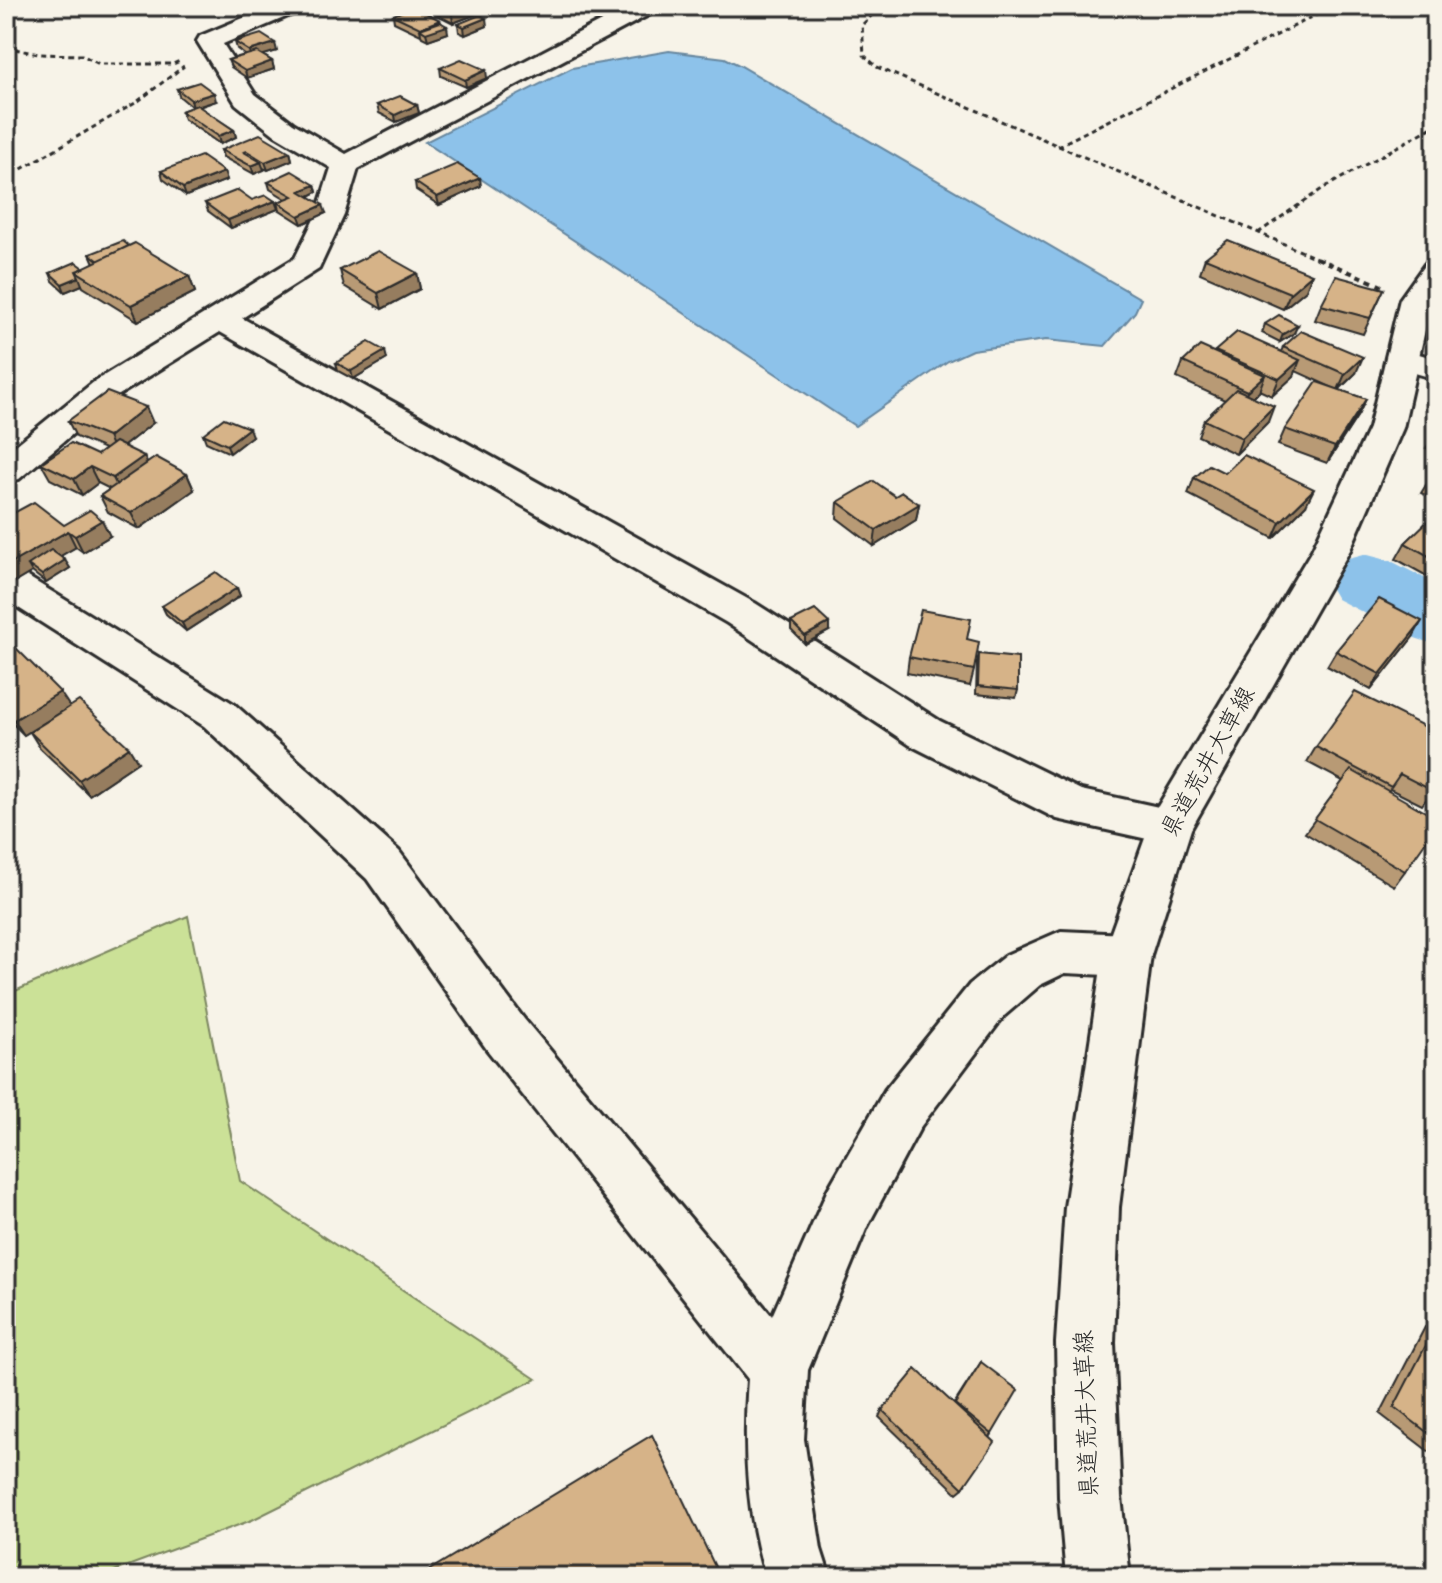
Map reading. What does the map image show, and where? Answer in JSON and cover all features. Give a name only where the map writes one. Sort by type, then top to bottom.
[{"type":"street","points":[[6,471],[107,388],[308,263],[330,215],[346,165],[648,6]]},
{"type":"street","points":[[287,7],[209,41],[245,99],[284,129],[346,165]]},
{"type":"street","name":"県道荒井大草線","points":[[1098,1577],[1090,1497],[1085,1343],[1092,1207],[1127,955],[1170,826],[1331,550],[1386,428],[1419,364],[1429,284]]},
{"type":"street","points":[[217,317],[741,613],[925,733],[1073,806],[1170,826]]},
{"type":"street","points":[[6,582],[219,715],[383,865],[506,1035],[778,1370]]},
{"type":"street","points":[[798,1577],[789,1549],[774,1439],[778,1370],[847,1208],[903,1108],[987,1000],[1023,970],[1061,952],[1127,955]]},
{"type":"path","points":[[889,6],[872,15],[862,25],[864,55],[877,67],[1258,233],[1429,284]]},
{"type":"path","points":[[1057,147],[1334,6]]},
{"type":"path","points":[[6,47],[38,54],[82,55],[99,64],[173,64],[211,45]]},
{"type":"path","points":[[6,178],[137,102],[211,45]]},
{"type":"path","points":[[1258,233],[1332,182],[1397,150],[1436,125]]},
{"type":"green space","points":[[188,916],[240,1181],[536,1379],[252,1520],[98,1577],[6,1577],[6,995]]},
{"type":"water","points":[[669,51],[725,58],[741,66],[1141,299],[1135,312],[1105,346],[1046,340],[972,350],[948,361],[855,426],[425,142],[572,68]]},
{"type":"building","points":[[414,7],[440,20],[420,28],[393,15]]},
{"type":"building","points":[[480,15],[486,18],[464,27],[458,24]]},
{"type":"building","points":[[440,22],[447,26],[426,33],[420,29]]},
{"type":"building","points":[[261,34],[275,43],[249,51],[235,42]]},
{"type":"building","points":[[257,52],[272,61],[245,71],[228,60]]},
{"type":"building","points":[[461,59],[486,70],[465,80],[440,68]]},
{"type":"building","points":[[199,82],[214,93],[191,100],[177,89]]},
{"type":"building","points":[[400,96],[417,105],[395,115],[377,105]]},
{"type":"building","points":[[197,105],[234,130],[218,136],[181,111]]},
{"type":"building","points":[[260,134],[290,152],[265,162],[244,152],[261,162],[251,166],[221,150]]},
{"type":"building","points":[[201,156],[224,172],[183,188],[161,171]]},
{"type":"building","points":[[457,164],[480,178],[437,197],[415,182]]},
{"type":"building","points":[[292,171],[315,185],[300,191],[323,205],[299,216],[278,202],[293,196],[268,182]]},
{"type":"building","points":[[238,190],[252,200],[266,195],[275,201],[228,220],[205,203]]},
{"type":"building","points":[[1228,240],[1312,274],[1290,293],[1205,258]]},
{"type":"building","points":[[123,241],[129,246],[99,261],[90,254]]},
{"type":"building","points":[[135,243],[189,276],[131,305],[76,271]]},
{"type":"building","points":[[378,251],[417,273],[378,293],[340,270]]},
{"type":"building","points":[[76,262],[84,268],[76,271],[79,277],[62,284],[50,273]]},
{"type":"building","points":[[1336,276],[1384,289],[1370,318],[1321,305]]},
{"type":"building","points":[[1279,315],[1298,325],[1283,334],[1265,324]]},
{"type":"building","points":[[1301,331],[1363,357],[1345,374],[1283,347]]},
{"type":"building","points":[[1237,332],[1300,360],[1279,379],[1215,351]]},
{"type":"building","points":[[369,342],[385,351],[351,371],[336,363]]},
{"type":"building","points":[[1200,346],[1265,375],[1247,391],[1183,362]]},
{"type":"building","points":[[1317,382],[1366,399],[1335,447],[1285,429]]},
{"type":"building","points":[[1236,389],[1274,406],[1242,438],[1204,420]]},
{"type":"building","points":[[107,392],[146,407],[108,437],[68,421]]},
{"type":"building","points":[[224,418],[249,428],[227,445],[203,434]]},
{"type":"building","points":[[115,442],[144,456],[113,478],[90,467],[74,479],[41,463],[71,443],[97,455]]},
{"type":"building","points":[[1244,455],[1314,489],[1280,522],[1194,478],[1209,465],[1225,473]]},
{"type":"building","points":[[156,457],[187,474],[131,513],[100,496]]},
{"type":"building","points":[[1436,473],[1436,489],[1426,485]]},
{"type":"building","points":[[874,481],[895,496],[902,492],[919,504],[876,530],[838,502]]},
{"type":"building","points":[[34,502],[64,525],[90,510],[102,520],[75,536],[68,531],[6,566],[6,517]]},
{"type":"building","points":[[1436,513],[1436,560],[1405,543]]},
{"type":"building","points":[[51,550],[65,560],[42,575],[28,565]]},
{"type":"building","points":[[216,572],[237,588],[182,623],[162,606]]},
{"type":"building","points":[[1379,599],[1422,621],[1380,674],[1336,651]]},
{"type":"building","points":[[815,610],[829,623],[805,636],[791,622]]},
{"type":"building","points":[[921,610],[971,619],[967,639],[979,642],[974,670],[909,657]]},
{"type":"building","points":[[9,641],[60,692],[14,720],[6,713],[6,643]]},
{"type":"building","points":[[979,654],[1018,658],[1018,690],[978,686]]},
{"type":"building","points":[[1355,692],[1436,732],[1436,786],[1433,791],[1400,774],[1391,787],[1316,747]]},
{"type":"building","points":[[79,701],[129,747],[79,780],[30,732]]},
{"type":"building","points":[[1351,770],[1436,818],[1436,827],[1405,871],[1315,819]]},
{"type":"building","points":[[1436,1326],[1436,1439],[1394,1407]]},
{"type":"building","points":[[981,1362],[1018,1390],[992,1434],[955,1404]]},
{"type":"building","points":[[916,1369],[995,1442],[963,1488],[882,1410]]},
{"type":"building","points":[[652,1435],[720,1577],[418,1577]]},
{"type":"waterway","points":[[1364,580],[1436,617]]}]
